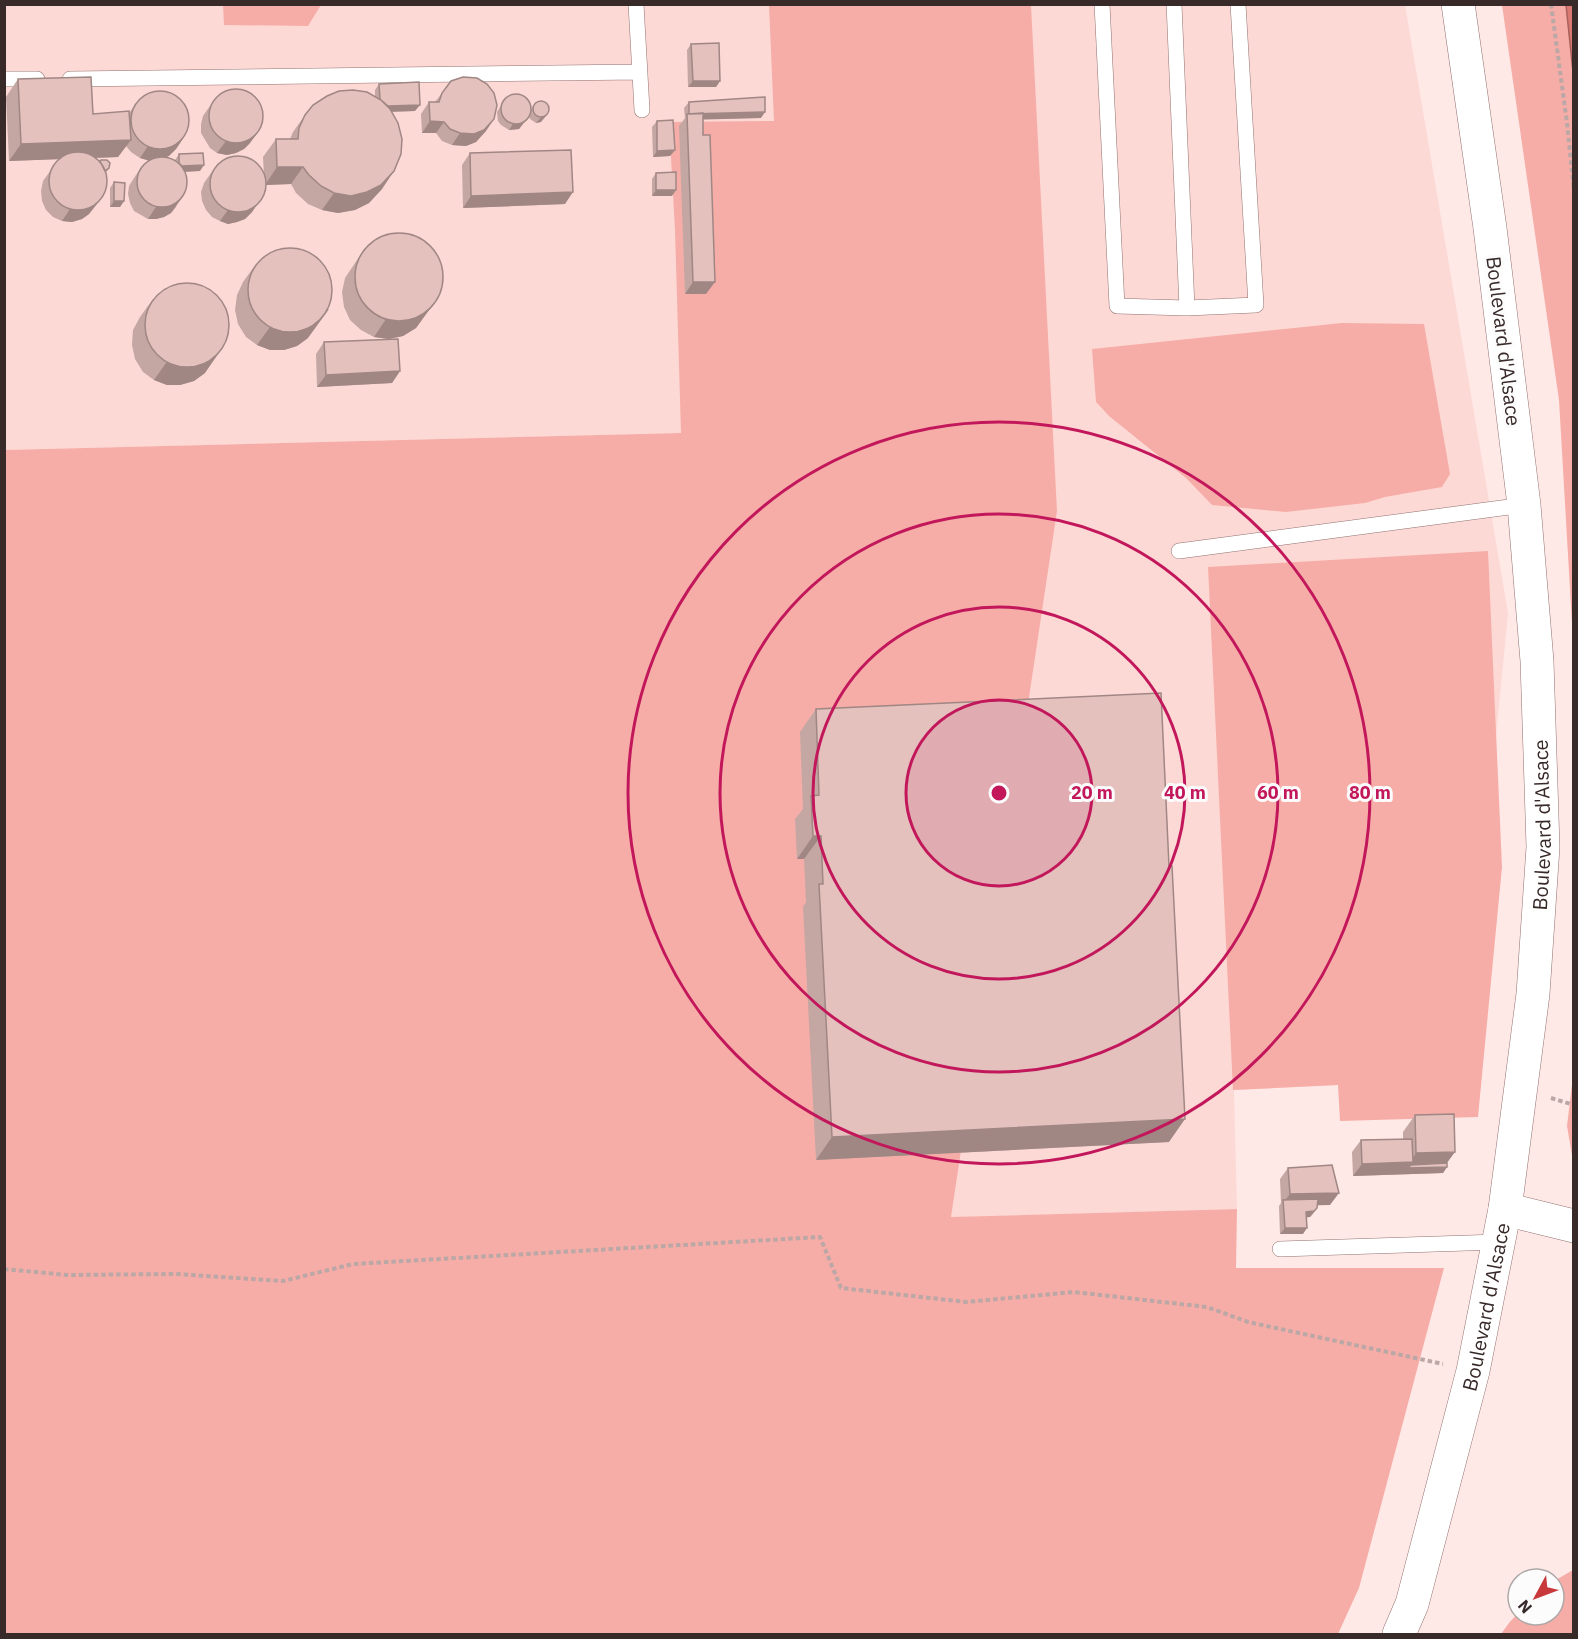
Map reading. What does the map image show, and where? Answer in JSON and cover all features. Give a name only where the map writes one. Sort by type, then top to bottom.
[{"type":"street","name":"Boulevard d'Alsace","points":[[1399,1635],[1412,1604],[1473,1371],[1499,1242],[1533,994],[1543,848],[1537,662],[1524,504],[1490,228],[1458,4]]},
{"type":"street","points":[[1505,1209],[1574,1226]]},
{"type":"lane","points":[[636,4],[642,110]]},
{"type":"lane","points":[[1102,4],[1117,306],[1187,308],[1256,305],[1238,4]]},
{"type":"lane","points":[[1174,4],[1187,308]]},
{"type":"lane","points":[[4,79],[640,72]]},
{"type":"lane","points":[[1179,551],[1524,504]]},
{"type":"lane","points":[[1280,1249],[1499,1242]]},
{"type":"path","points":[[1551,4],[1574,191]]},
{"type":"path","points":[[4,1269],[67,1275],[176,1274],[282,1281],[353,1264],[820,1238],[841,1288],[966,1302],[1074,1292],[1207,1308],[1248,1322],[1473,1371]]},
{"type":"shaded area","points":[[223,4],[321,5],[308,26],[224,25]]},
{"type":"shaded area","points":[[4,5],[1405,5],[1508,613],[1463,1079],[1234,1090],[1237,1209],[723,1224],[682,433],[5,450]]},
{"type":"shaded area","points":[[769,5],[1031,5],[1057,511],[951,1217],[1237,1209],[1236,1268],[1444,1268],[1359,1588],[1338,1634],[5,1634],[4,450],[681,433],[675,230],[669,122],[774,121]]},
{"type":"shaded area","points":[[1502,5],[1566,5],[1574,72],[1573,641],[1559,400]]},
{"type":"shaded area","points":[[1566,5],[1573,5],[1573,72]]},
{"type":"shaded area","points":[[1342,323],[1424,324],[1450,474],[1442,487],[1385,497],[1365,503],[1286,512],[1212,505],[1186,478],[1109,416],[1096,402],[1092,349]]},
{"type":"shaded area","points":[[1488,551],[1502,867],[1478,1117],[1340,1121],[1338,1085],[1233,1090],[1208,567]]},
{"type":"shaded area","points":[[1573,1076],[1574,1161],[1567,1126]]},
{"type":"shaded area","points":[[1573,1570],[1573,1634],[1501,1634],[1506,1627],[1566,1627],[1566,1574]]},
{"type":"building","points":[[719,43],[720,81],[693,81],[691,44]]},
{"type":"building","points":[[91,77],[93,114],[129,111],[131,140],[21,144],[18,79]]},
{"type":"building","points":[[463,77],[477,78],[487,84],[494,93],[497,105],[494,119],[484,130],[474,134],[460,133],[450,129],[444,122],[430,121],[429,102],[439,102],[442,93],[451,81]]},
{"type":"building","points":[[419,82],[420,105],[388,106],[380,99],[379,84]]},
{"type":"building","points":[[236,89],[246,91],[255,97],[261,106],[263,116],[261,126],[255,135],[246,141],[236,143],[226,141],[217,135],[211,126],[209,116],[211,106],[217,97],[226,91]]},
{"type":"building","points":[[160,91],[171,93],[184,104],[189,120],[187,131],[176,144],[160,149],[149,147],[136,136],[131,120],[133,109],[144,96]]},
{"type":"building","points":[[339,91],[367,92],[381,100],[390,109],[398,123],[402,139],[401,154],[394,171],[381,185],[351,196],[334,193],[321,186],[303,167],[277,167],[276,139],[298,139],[299,128],[313,105]]},
{"type":"building","points":[[516,94],[526,99],[531,109],[526,119],[516,124],[506,119],[501,109],[506,99]]},
{"type":"building","points":[[765,97],[765,112],[689,114],[689,102]]},
{"type":"building","points":[[541,101],[547,103],[549,109],[547,115],[541,117],[535,115],[533,109],[535,103]]},
{"type":"building","points":[[703,113],[703,135],[710,135],[715,282],[693,282],[687,114]]},
{"type":"building","points":[[673,120],[675,150],[657,151],[657,121]]},
{"type":"building","points":[[571,150],[573,192],[471,196],[470,153]]},
{"type":"building","points":[[78,152],[89,154],[102,165],[107,181],[105,192],[94,205],[78,210],[67,208],[54,197],[49,181],[51,170],[62,157]]},
{"type":"building","points":[[203,153],[204,165],[182,166],[179,163],[179,154]]},
{"type":"building","points":[[238,156],[249,158],[258,164],[264,173],[266,184],[264,195],[258,204],[249,210],[238,212],[227,210],[218,204],[212,195],[210,184],[212,173],[218,164],[227,158]]},
{"type":"building","points":[[157,157],[167,157],[180,164],[187,177],[187,187],[180,200],[167,207],[157,207],[148,203],[141,196],[137,187],[137,177],[141,168],[148,161]]},
{"type":"building","points":[[107,160],[110,163],[109,168],[105,171],[100,161]]},
{"type":"building","points":[[676,172],[676,190],[656,190],[656,173]]},
{"type":"building","points":[[114,182],[125,183],[124,201],[114,201]]},
{"type":"building","points":[[399,233],[424,240],[436,252],[443,277],[436,302],[424,314],[399,321],[374,314],[362,302],[355,277],[362,252],[374,240]]},
{"type":"building","points":[[282,248],[298,248],[314,255],[325,266],[332,282],[329,306],[320,320],[298,332],[282,332],[266,325],[255,314],[248,298],[248,282],[255,266],[266,255]]},
{"type":"building","points":[[179,283],[195,283],[211,290],[222,301],[229,317],[226,341],[217,355],[195,367],[179,367],[163,360],[152,349],[145,333],[145,317],[152,301],[163,290]]},
{"type":"building","points":[[398,339],[400,371],[326,375],[324,342]]},
{"type":"building","points":[[1161,693],[1185,1119],[832,1137],[819,884],[823,884],[821,836],[813,836],[811,796],[819,795],[816,709]]},
{"type":"building","points":[[1454,1114],[1455,1152],[1416,1153],[1415,1115]]},
{"type":"building","points":[[1412,1139],[1413,1162],[1362,1164],[1361,1140]]},
{"type":"building","points":[[1447,1163],[1447,1167],[1408,1168],[1411,1165]]},
{"type":"building","points":[[1332,1165],[1339,1193],[1290,1194],[1288,1168]]},
{"type":"building","points":[[1318,1199],[1317,1208],[1306,1212],[1307,1228],[1285,1228],[1283,1200]]}]
